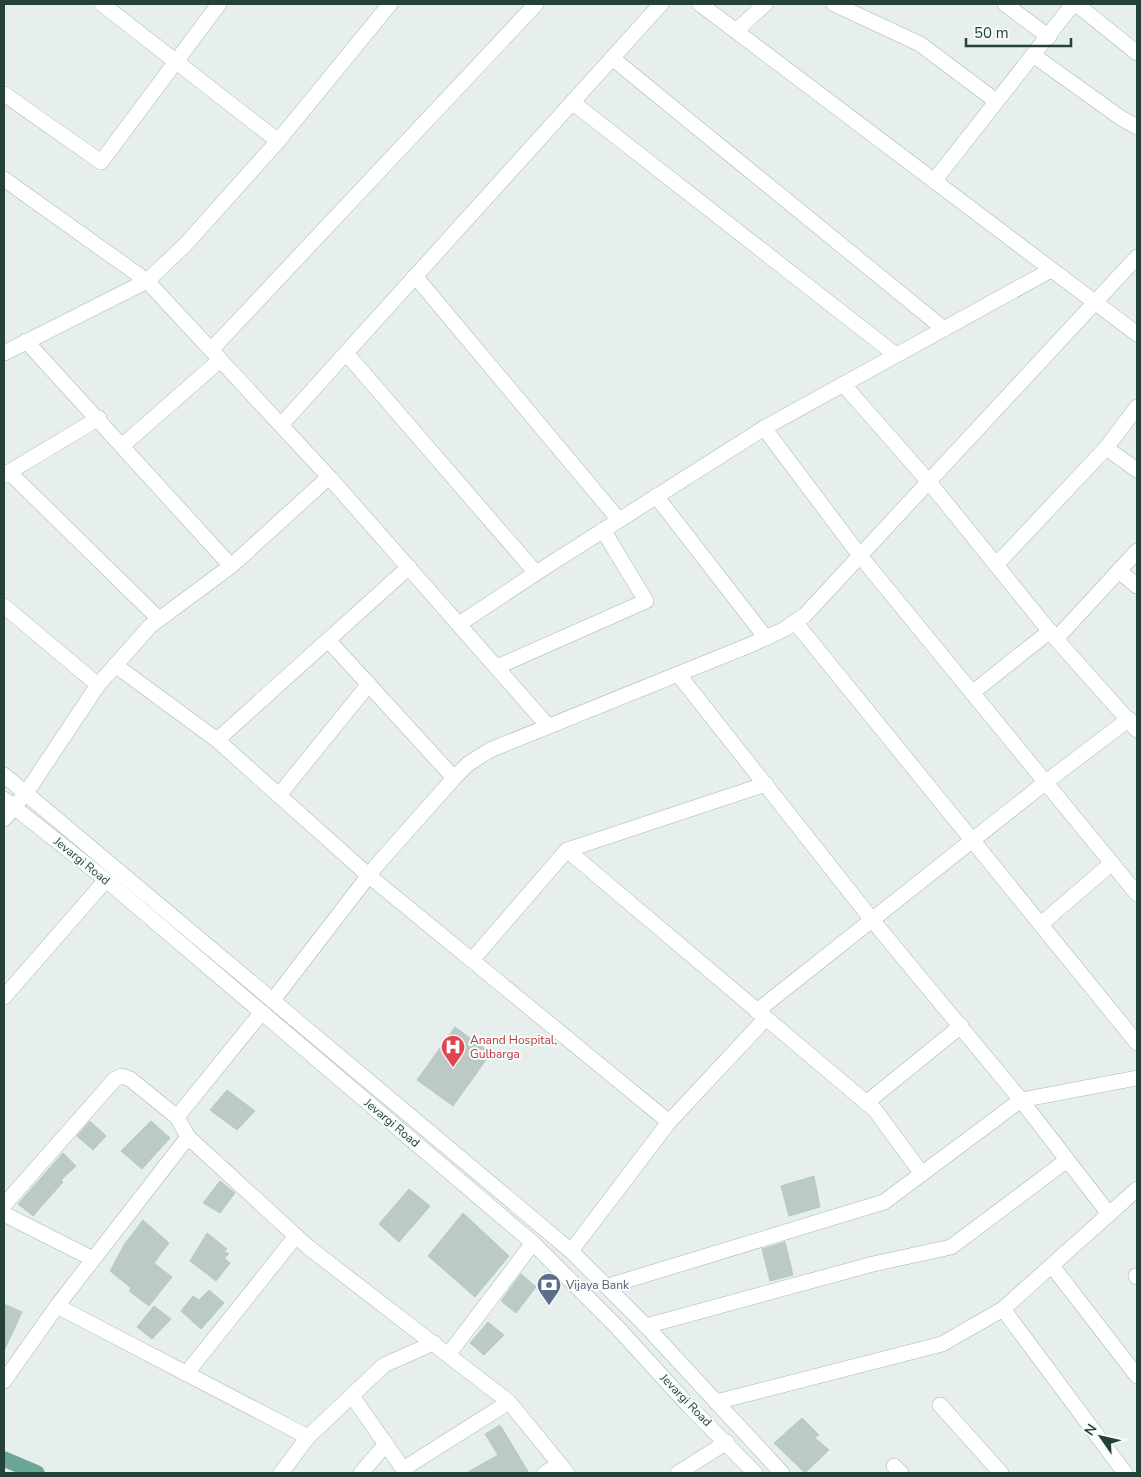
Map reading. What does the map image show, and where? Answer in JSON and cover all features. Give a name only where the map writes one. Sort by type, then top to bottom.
[{"type":"main road","points":[[4,1459],[37,1473]]},
{"type":"street","points":[[102,4],[278,141]]},
{"type":"street","points":[[4,94],[101,162],[219,4]]},
{"type":"street","points":[[4,353],[147,281],[186,244],[278,141],[390,4]]},
{"type":"street","points":[[123,445],[216,355],[536,4]]},
{"type":"street","points":[[281,425],[661,4]]},
{"type":"street","points":[[700,4],[1137,334]]},
{"type":"street","points":[[736,31],[765,4]]},
{"type":"street","points":[[834,4],[920,44],[996,101]]},
{"type":"street","points":[[1005,4],[1049,37]]},
{"type":"street","points":[[934,181],[1075,4],[1137,53]]},
{"type":"street","points":[[1033,55],[1121,118],[1137,127]]},
{"type":"street","points":[[612,58],[944,329]]},
{"type":"street","points":[[572,102],[896,356]]},
{"type":"street","points":[[4,180],[147,281],[329,477],[548,726]]},
{"type":"street","points":[[273,1000],[368,875],[468,764],[490,750],[766,638],[795,622],[825,596],[1137,257]]},
{"type":"street","points":[[459,624],[618,520],[764,428],[1051,270]]},
{"type":"street","points":[[415,276],[618,520]]},
{"type":"street","points":[[26,341],[99,418],[231,566]]},
{"type":"street","points":[[346,353],[536,573]]},
{"type":"street","points":[[571,1251],[669,1122],[762,1015],[972,840],[1046,782],[1133,724],[1053,635],[929,482],[843,384]]},
{"type":"street","points":[[996,565],[1106,448],[1137,407]]},
{"type":"street","points":[[99,418],[6,474],[158,620]]},
{"type":"street","points":[[764,428],[861,557],[1137,894]]},
{"type":"street","points":[[1106,448],[1137,470]]},
{"type":"street","points":[[4,819],[9,803],[26,793],[98,684],[150,626],[231,566],[329,477]]},
{"type":"street","points":[[656,496],[766,638]]},
{"type":"street","points":[[497,667],[646,601],[603,530]]},
{"type":"street","points":[[972,693],[1053,635],[1137,551]]},
{"type":"street","points":[[217,740],[408,567]]},
{"type":"street","points":[[1119,571],[1137,586]]},
{"type":"street","points":[[5,609],[98,684]]},
{"type":"street","points":[[795,622],[1137,1042]]},
{"type":"street","points":[[328,640],[454,778]]},
{"type":"street","points":[[116,665],[217,740],[368,875],[669,1122]]},
{"type":"street","points":[[678,674],[873,921],[1021,1100],[1109,1214]]},
{"type":"street","points":[[279,795],[369,684]]},
{"type":"street","points":[[4,775],[571,1251],[608,1286],[782,1473]]},
{"type":"street","points":[[472,960],[567,850],[766,784]]},
{"type":"street","name":"Jevargi Road","points":[[9,803],[106,880],[533,1243],[617,1327],[689,1406],[727,1442],[755,1473]]},
{"type":"street","points":[[567,850],[875,1110],[922,1174]]},
{"type":"street","points":[[1041,924],[1112,863]]},
{"type":"street","points":[[4,998],[106,880]]},
{"type":"street","points":[[177,1117],[262,1012]]},
{"type":"street","points":[[866,1102],[961,1026]]},
{"type":"street","points":[[4,1205],[115,1079],[122,1076],[130,1079],[177,1117],[188,1137],[296,1236],[509,1402],[563,1469],[545,1473]]},
{"type":"street","points":[[608,1286],[884,1202],[1021,1100],[1137,1078]]},
{"type":"street","points":[[4,1382],[57,1306],[188,1137]]},
{"type":"street","points":[[646,1326],[873,1264],[951,1247],[1067,1160]]},
{"type":"street","points":[[716,1402],[942,1344],[1003,1309],[1137,1190]]},
{"type":"street","points":[[4,1214],[93,1259]]},
{"type":"street","points":[[186,1374],[296,1236]]},
{"type":"street","points":[[448,1355],[533,1243]]},
{"type":"street","points":[[1052,1266],[1137,1376]]},
{"type":"street","points":[[57,1306],[308,1438]]},
{"type":"street","points":[[1003,1309],[1125,1473]]},
{"type":"street","points":[[281,1473],[308,1438],[384,1365],[434,1343]]},
{"type":"street","points":[[352,1396],[404,1471],[509,1402]]},
{"type":"street","points":[[940,1405],[1001,1473]]},
{"type":"street","points":[[678,1473],[727,1442]]},
{"type":"street","points":[[361,1473],[386,1444]]},
{"type":"building","points":[[455,1027],[491,1053],[453,1106],[417,1080]]},
{"type":"building","points":[[227,1090],[255,1111],[237,1130],[210,1110]]},
{"type":"building","points":[[90,1121],[106,1136],[93,1150],[77,1136]]},
{"type":"building","points":[[151,1121],[170,1138],[142,1169],[121,1151]]},
{"type":"building","points":[[63,1153],[76,1166],[61,1180],[63,1182],[33,1216],[18,1204]]},
{"type":"building","points":[[814,1176],[820,1207],[789,1216],[781,1186]]},
{"type":"building","points":[[220,1181],[235,1193],[220,1213],[203,1203]]},
{"type":"building","points":[[409,1189],[430,1206],[399,1242],[379,1224]]},
{"type":"building","points":[[463,1213],[509,1256],[475,1297],[428,1256]]},
{"type":"building","points":[[143,1220],[169,1243],[154,1263],[172,1277],[149,1306],[129,1291],[131,1288],[110,1271],[124,1245]]},
{"type":"building","points":[[207,1233],[227,1249],[224,1251],[229,1254],[224,1258],[230,1263],[216,1281],[190,1261]]},
{"type":"building","points":[[785,1242],[793,1275],[770,1281],[762,1249]]},
{"type":"building","points":[[521,1274],[536,1287],[516,1313],[501,1301]]},
{"type":"building","points":[[209,1290],[224,1303],[201,1329],[181,1311],[193,1296],[199,1300]]},
{"type":"building","points":[[4,1304],[22,1312],[4,1351]]},
{"type":"building","points":[[154,1306],[171,1319],[152,1339],[137,1327]]},
{"type":"building","points":[[488,1322],[504,1335],[484,1355],[470,1343]]},
{"type":"building","points":[[802,1418],[819,1435],[815,1438],[829,1450],[805,1473],[774,1443]]},
{"type":"building","points":[[500,1425],[529,1473],[466,1473],[498,1455],[485,1434]]},
{"type":"place","name":"Anand Hospital, Gulbarga","points":[[453,1068]]},
{"type":"place","name":"Vijaya Bank","points":[[549,1306]]}]
